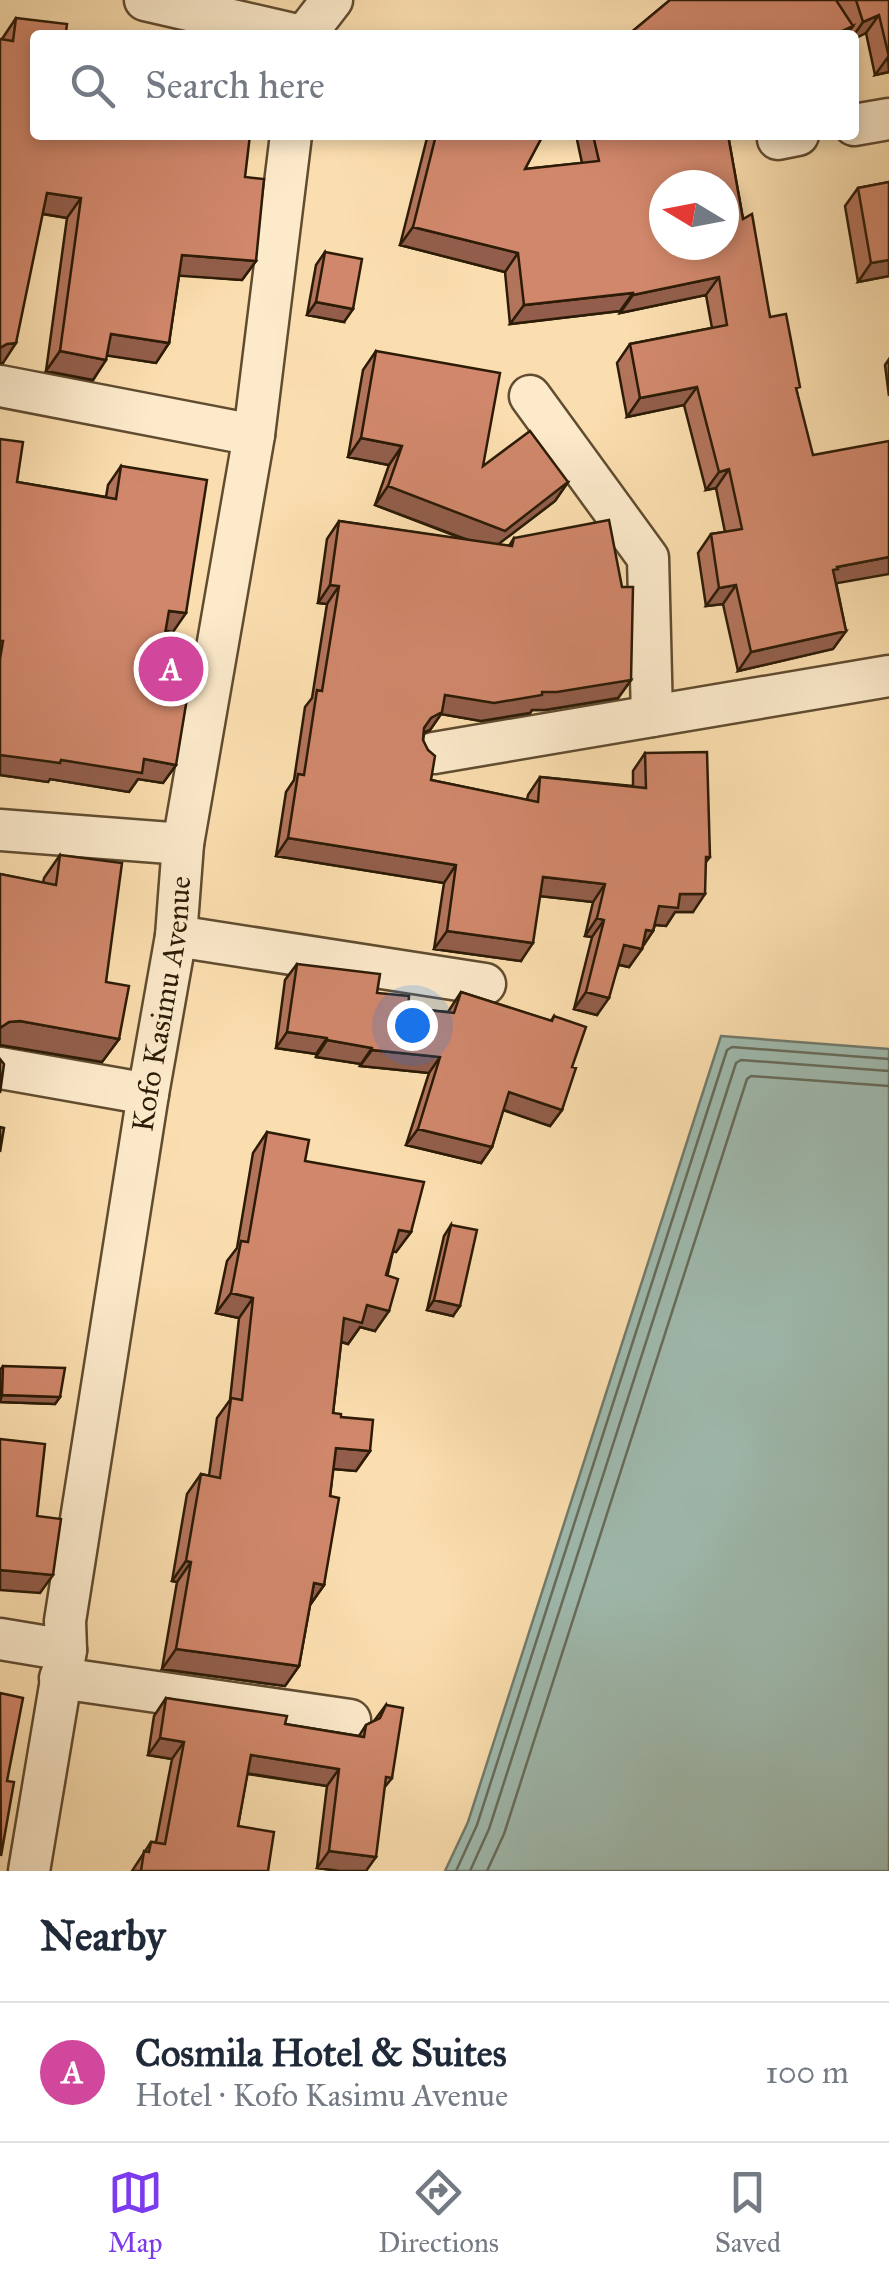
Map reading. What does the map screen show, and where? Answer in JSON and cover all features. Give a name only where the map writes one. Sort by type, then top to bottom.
[{"type":"street","points":[[145,0],[275,30]]},
{"type":"street","points":[[309,30],[332,0]]},
{"type":"street","points":[[859,123],[889,119]]},
{"type":"street","name":"Kofo Kasimu Avenue","points":[[28,1871],[176,936],[183,844],[254,435],[290,140]]},
{"type":"street","points":[[0,386],[254,435]]},
{"type":"street","points":[[530,396],[648,558],[652,716]]},
{"type":"street","points":[[434,753],[889,676]]},
{"type":"street","points":[[0,830],[183,844]]},
{"type":"street","points":[[176,936],[485,984]]},
{"type":"street","points":[[0,1068],[148,1094]]},
{"type":"street","points":[[0,1639],[63,1664],[350,1720]]},
{"type":"water","points":[[721,1036],[889,1049],[889,1871],[445,1871],[468,1822]]},
{"type":"building","points":[[670,0],[836,0],[853,26],[845,30],[634,30]]},
{"type":"building","points":[[856,0],[889,0],[889,57],[879,15],[863,22]]},
{"type":"building","points":[[16,18],[67,24],[66,30],[30,30],[30,140],[249,140],[245,177],[264,179],[256,261],[182,255],[169,343],[111,334],[106,360],[60,351],[81,198],[47,193],[16,343],[0,348],[0,39],[13,41]]},
{"type":"building","points":[[435,140],[540,140],[525,169],[599,161],[594,140],[729,140],[734,170],[649,170],[649,260],[739,260],[739,197],[743,219],[752,214],[770,317],[786,314],[800,387],[796,388],[813,455],[889,441],[889,557],[833,570],[846,631],[751,652],[736,585],[719,588],[711,534],[742,529],[729,469],[719,472],[697,387],[640,398],[630,344],[727,325],[719,277],[633,295],[524,305],[518,253],[413,227]]},
{"type":"building","points":[[889,182],[889,260],[871,263],[858,188]]},
{"type":"building","points":[[325,252],[362,259],[353,309],[316,302]]},
{"type":"building","points":[[376,351],[500,373],[483,466],[530,431],[568,482],[505,531],[388,486],[402,446],[361,438]]},
{"type":"building","points":[[0,439],[23,442],[17,482],[116,499],[121,466],[207,480],[186,613],[169,611],[158,674],[190,680],[176,765],[144,759],[142,773],[0,755]]},
{"type":"building","points":[[609,520],[622,587],[633,587],[631,680],[494,703],[445,695],[442,712],[424,728],[423,740],[435,756],[431,780],[538,802],[540,777],[646,788],[645,753],[707,752],[710,857],[706,857],[705,894],[680,894],[678,908],[659,906],[653,931],[646,930],[642,949],[624,945],[609,998],[586,992],[604,920],[597,918],[605,884],[543,877],[533,943],[447,931],[456,865],[288,838],[298,774],[304,775],[317,690],[322,691],[339,586],[330,585],[339,521],[512,546],[514,538]]},
{"type":"building","points":[[60,855],[122,863],[106,982],[129,986],[119,1039],[20,1021],[0,1028],[0,874],[56,885]]},
{"type":"building","points":[[297,964],[380,974],[377,993],[409,996],[408,1008],[454,1013],[461,992],[552,1021],[554,1016],[586,1027],[562,1110],[509,1092],[492,1147],[418,1129],[440,1057],[372,1050],[287,1032]]},
{"type":"building","points":[[0,1059],[4,1064],[0,1093]]},
{"type":"building","points":[[267,1132],[309,1140],[305,1161],[424,1182],[411,1232],[399,1230],[386,1275],[398,1279],[389,1311],[367,1305],[362,1323],[344,1318],[333,1413],[373,1420],[370,1451],[336,1448],[330,1496],[339,1498],[324,1585],[314,1583],[299,1666],[176,1649],[201,1474],[220,1478],[231,1398],[242,1400],[253,1298],[231,1293],[241,1241],[248,1242]]},
{"type":"building","points":[[451,1225],[477,1230],[460,1306],[434,1300]]},
{"type":"building","points":[[3,1366],[65,1368],[60,1397],[2,1395]]},
{"type":"building","points":[[0,1439],[45,1444],[37,1516],[61,1519],[53,1575],[0,1570]]},
{"type":"building","points":[[0,1693],[23,1698],[7,1781],[14,1782],[1,1856]]},
{"type":"building","points":[[166,1698],[287,1716],[285,1724],[364,1737],[366,1725],[380,1718],[386,1705],[403,1708],[392,1778],[386,1777],[376,1857],[329,1851],[339,1769],[251,1755],[238,1826],[274,1832],[268,1871],[141,1871],[144,1851],[149,1852],[151,1842],[165,1844],[184,1742],[160,1738]]},
{"type":"place","name":"Cosmila Hotel & Suites","points":[[171,669]]}]
